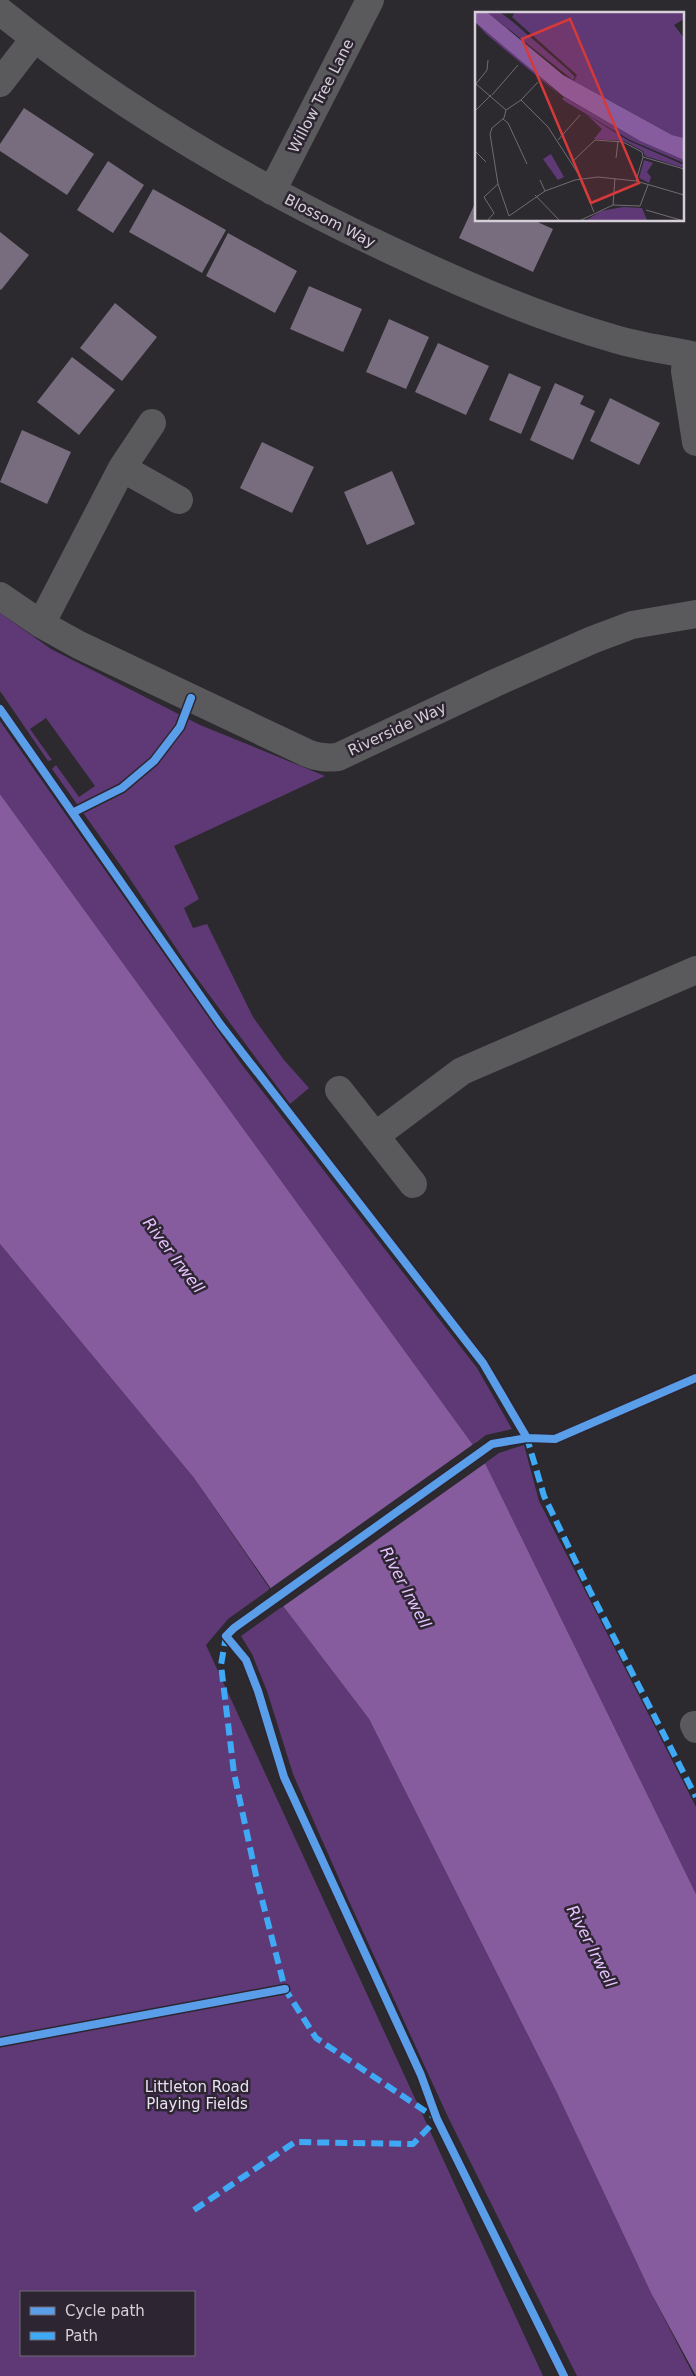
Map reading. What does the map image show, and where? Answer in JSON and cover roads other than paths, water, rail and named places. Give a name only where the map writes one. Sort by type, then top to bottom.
[{"type":"street","name":"Willow Tree Lane","points":[[272,191],[370,0]]},
{"type":"street","name":"Blossom Way","points":[[0,12],[34,39],[193,145],[272,191],[351,232],[478,291],[616,339],[691,355]]},
{"type":"street","points":[[0,82],[34,39]]},
{"type":"street","points":[[691,355],[685,371],[696,442]]},
{"type":"street","points":[[41,624],[122,468],[152,423]]},
{"type":"street","points":[[122,468],[179,500]]},
{"type":"street","name":"Riverside Way","points":[[0,596],[41,624],[307,754],[326,758],[338,757],[495,683],[592,640],[632,625],[696,614]]},
{"type":"street","points":[[375,1136],[462,1071],[696,970]]},
{"type":"street","points":[[339,1090],[412,1184]]},
{"type":"water","name":"River Irwell","points":[[0,794],[485,1463],[696,1894],[696,2376],[651,2293],[556,2091],[369,1719],[283,1606],[194,1478],[0,1244]]},
{"type":"park label","name":"Littleton Road Playing Fields","points":[[197,2096]]}]
